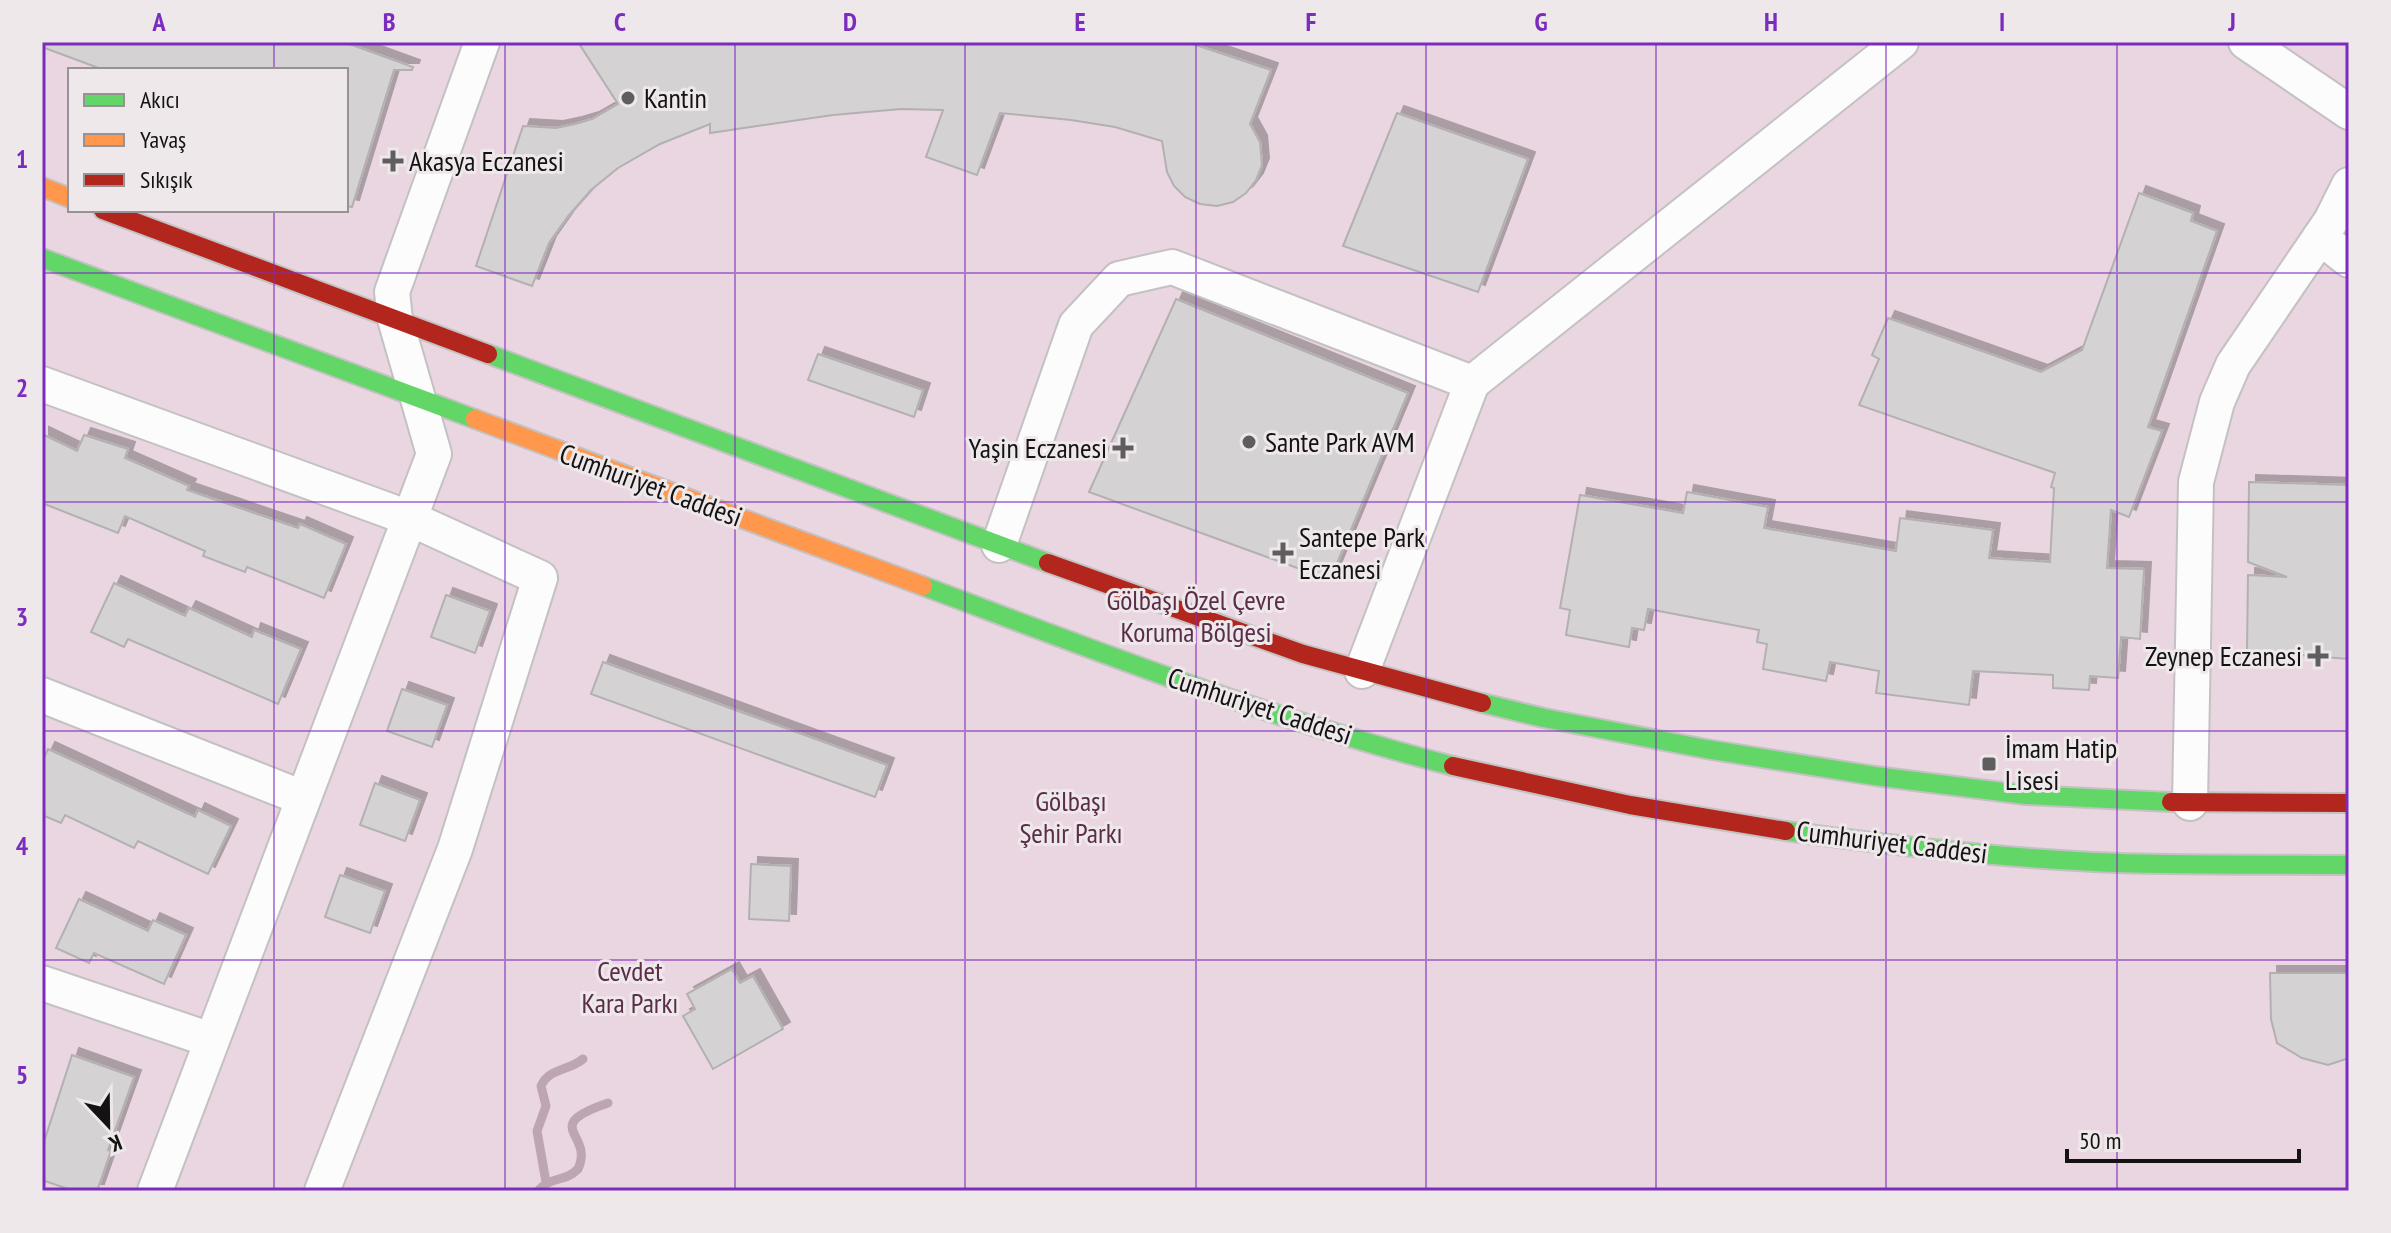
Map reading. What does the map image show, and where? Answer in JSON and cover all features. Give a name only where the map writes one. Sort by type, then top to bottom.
[{"type":"main road","points":[[42,187],[68,197]]},
{"type":"main road","points":[[108,212],[1160,605],[1362,671],[1544,718],[1875,776],[2026,795],[2190,803],[2349,803]]},
{"type":"main road","name":"Cumhuriyet Caddesi","points":[[42,258],[1124,661],[1337,732],[1486,774],[1614,802],[1743,825],[1978,853],[2145,863],[2349,865]]},
{"type":"street","points":[[155,1191],[434,454],[395,319],[392,292],[482,42]]},
{"type":"street","points":[[1362,671],[1472,383],[1901,42]]},
{"type":"street","points":[[2246,42],[2349,112]]},
{"type":"street","points":[[2190,803],[2196,482],[2217,402],[2233,365],[2320,237],[2349,185]]},
{"type":"street","points":[[2320,237],[2349,260]]},
{"type":"street","points":[[999,545],[1076,325],[1119,279],[1172,267],[1472,383]]},
{"type":"street","points":[[42,384],[409,518],[540,578],[455,849],[322,1191]]},
{"type":"street","points":[[42,695],[303,798]]},
{"type":"street","points":[[42,983],[211,1040]]},
{"type":"green space","name":"Gölbaşı Özel Çevre Koruma Bölgesi","points":[[42,42],[2349,42],[2349,1191],[42,1191]]},
{"type":"building","points":[[42,42],[344,42],[413,67],[412,70],[394,70],[352,207],[348,206],[348,68],[99,68],[42,47]]},
{"type":"building","points":[[578,42],[1187,42],[1271,70],[1250,124],[1260,142],[1262,165],[1246,193],[1233,202],[1217,206],[1200,204],[1185,197],[1174,186],[1167,172],[1162,141],[1115,127],[1000,113],[977,175],[926,157],[943,110],[901,109],[833,115],[710,133],[710,124],[660,144],[618,168],[591,190],[549,243],[532,286],[476,266],[523,126],[556,128],[575,124],[592,119],[618,104]]},
{"type":"building","points":[[1397,113],[1528,159],[1478,292],[1343,246]]},
{"type":"building","points":[[2139,193],[2193,213],[2191,221],[2217,231],[2148,427],[2162,431],[2129,517],[2111,510],[2107,568],[2144,569],[2140,639],[2121,637],[2118,678],[2090,676],[2089,690],[2053,688],[2053,675],[1973,671],[1969,705],[1876,693],[1879,671],[1830,662],[1826,681],[1763,669],[1767,644],[1757,642],[1759,630],[1648,609],[1644,630],[1632,628],[1629,647],[1566,635],[1570,610],[1560,608],[1580,495],[1683,513],[1687,492],[1768,507],[1764,528],[1896,551],[1900,518],[1993,530],[1989,558],[2050,562],[2054,488],[2051,487],[2055,473],[1859,405],[1879,359],[1872,355],[1888,318],[2041,372],[2082,350]]},
{"type":"building","name":"Sante Park AVM","points":[[1176,299],[1408,393],[1330,580],[1089,492]]},
{"type":"building","points":[[818,354],[923,390],[914,417],[808,380]]},
{"type":"building","points":[[42,434],[77,451],[84,435],[128,449],[125,458],[189,486],[187,490],[298,528],[300,524],[346,544],[324,598],[247,567],[245,572],[203,556],[205,551],[125,516],[118,533],[42,503]]},
{"type":"building","points":[[2249,482],[2349,485],[2349,659],[2247,651],[2248,575],[2287,577],[2248,562]]},
{"type":"building","points":[[114,583],[185,616],[189,608],[252,637],[254,630],[301,649],[278,704],[128,639],[124,647],[91,632]]},
{"type":"building","points":[[446,595],[490,611],[475,653],[431,637]]},
{"type":"building","points":[[603,662],[887,765],[875,797],[591,694]]},
{"type":"building","points":[[402,689],[447,705],[432,747],[387,731]]},
{"type":"building","points":[[48,749],[195,817],[198,810],[231,826],[208,874],[138,841],[134,848],[65,815],[61,823],[42,815],[42,762]]},
{"type":"building","points":[[375,783],[420,800],[405,841],[360,825]]},
{"type":"building","points":[[751,864],[791,866],[789,921],[749,919]]},
{"type":"building","points":[[340,875],[385,891],[370,933],[325,917]]},
{"type":"building","points":[[79,899],[148,931],[153,920],[186,935],[164,984],[94,953],[89,963],[56,948]]},
{"type":"building","points":[[732,969],[740,983],[753,976],[783,1029],[713,1069],[683,1016],[695,1009],[687,994]]},
{"type":"building","points":[[2270,973],[2349,973],[2349,1058],[2328,1065],[2302,1058],[2277,1043],[2271,1019]]},
{"type":"building","points":[[72,1055],[134,1077],[97,1191],[74,1191],[42,1180],[42,1148]]},
{"type":"waterway","points":[[546,1182],[537,1131],[546,1106],[541,1086],[549,1076],[583,1059]]},
{"type":"waterway","points":[[538,1191],[578,1169],[580,1147],[572,1125],[587,1111],[608,1103]]},
{"type":"traffic: fast","points":[[42,258],[475,419]]},
{"type":"traffic: fast","points":[[488,354],[1048,563]]},
{"type":"traffic: fast","points":[[923,586],[1252,706],[1453,766]]},
{"type":"traffic: fast","points":[[1482,703],[1706,749],[1875,776],[2026,795],[2171,802]]},
{"type":"traffic: fast","points":[[1786,831],[2055,860],[2349,865]]},
{"type":"traffic: slow","points":[[42,187],[68,197]]},
{"type":"traffic: slow","points":[[475,419],[923,586]]},
{"type":"traffic: jam","points":[[108,212],[488,354]]},
{"type":"traffic: jam","points":[[1048,563],[1303,654],[1482,703]]},
{"type":"traffic: jam","points":[[1453,766],[1630,805],[1786,831]]},
{"type":"traffic: jam","points":[[2171,802],[2349,803]]},
{"type":"place","name":"Kantin","points":[[628,98]]},
{"type":"place","name":"Akasya Eczanesi","points":[[393,161]]},
{"type":"place","name":"Sante Park AVM","points":[[1249,442]]},
{"type":"place","name":"Yaşin Eczanesi","points":[[1123,448]]},
{"type":"place","name":"Santepe Park Eczanesi","points":[[1283,553]]},
{"type":"place","name":"Zeynep Eczanesi","points":[[2318,656]]},
{"type":"place","name":"İmam Hatip Lisesi","points":[[1989,764]]},
{"type":"park label","name":"Gölbaşı Şehir Parkı","points":[[1071,817]]},
{"type":"park label","name":"Cevdet Kara Parkı","points":[[630,987]]}]
